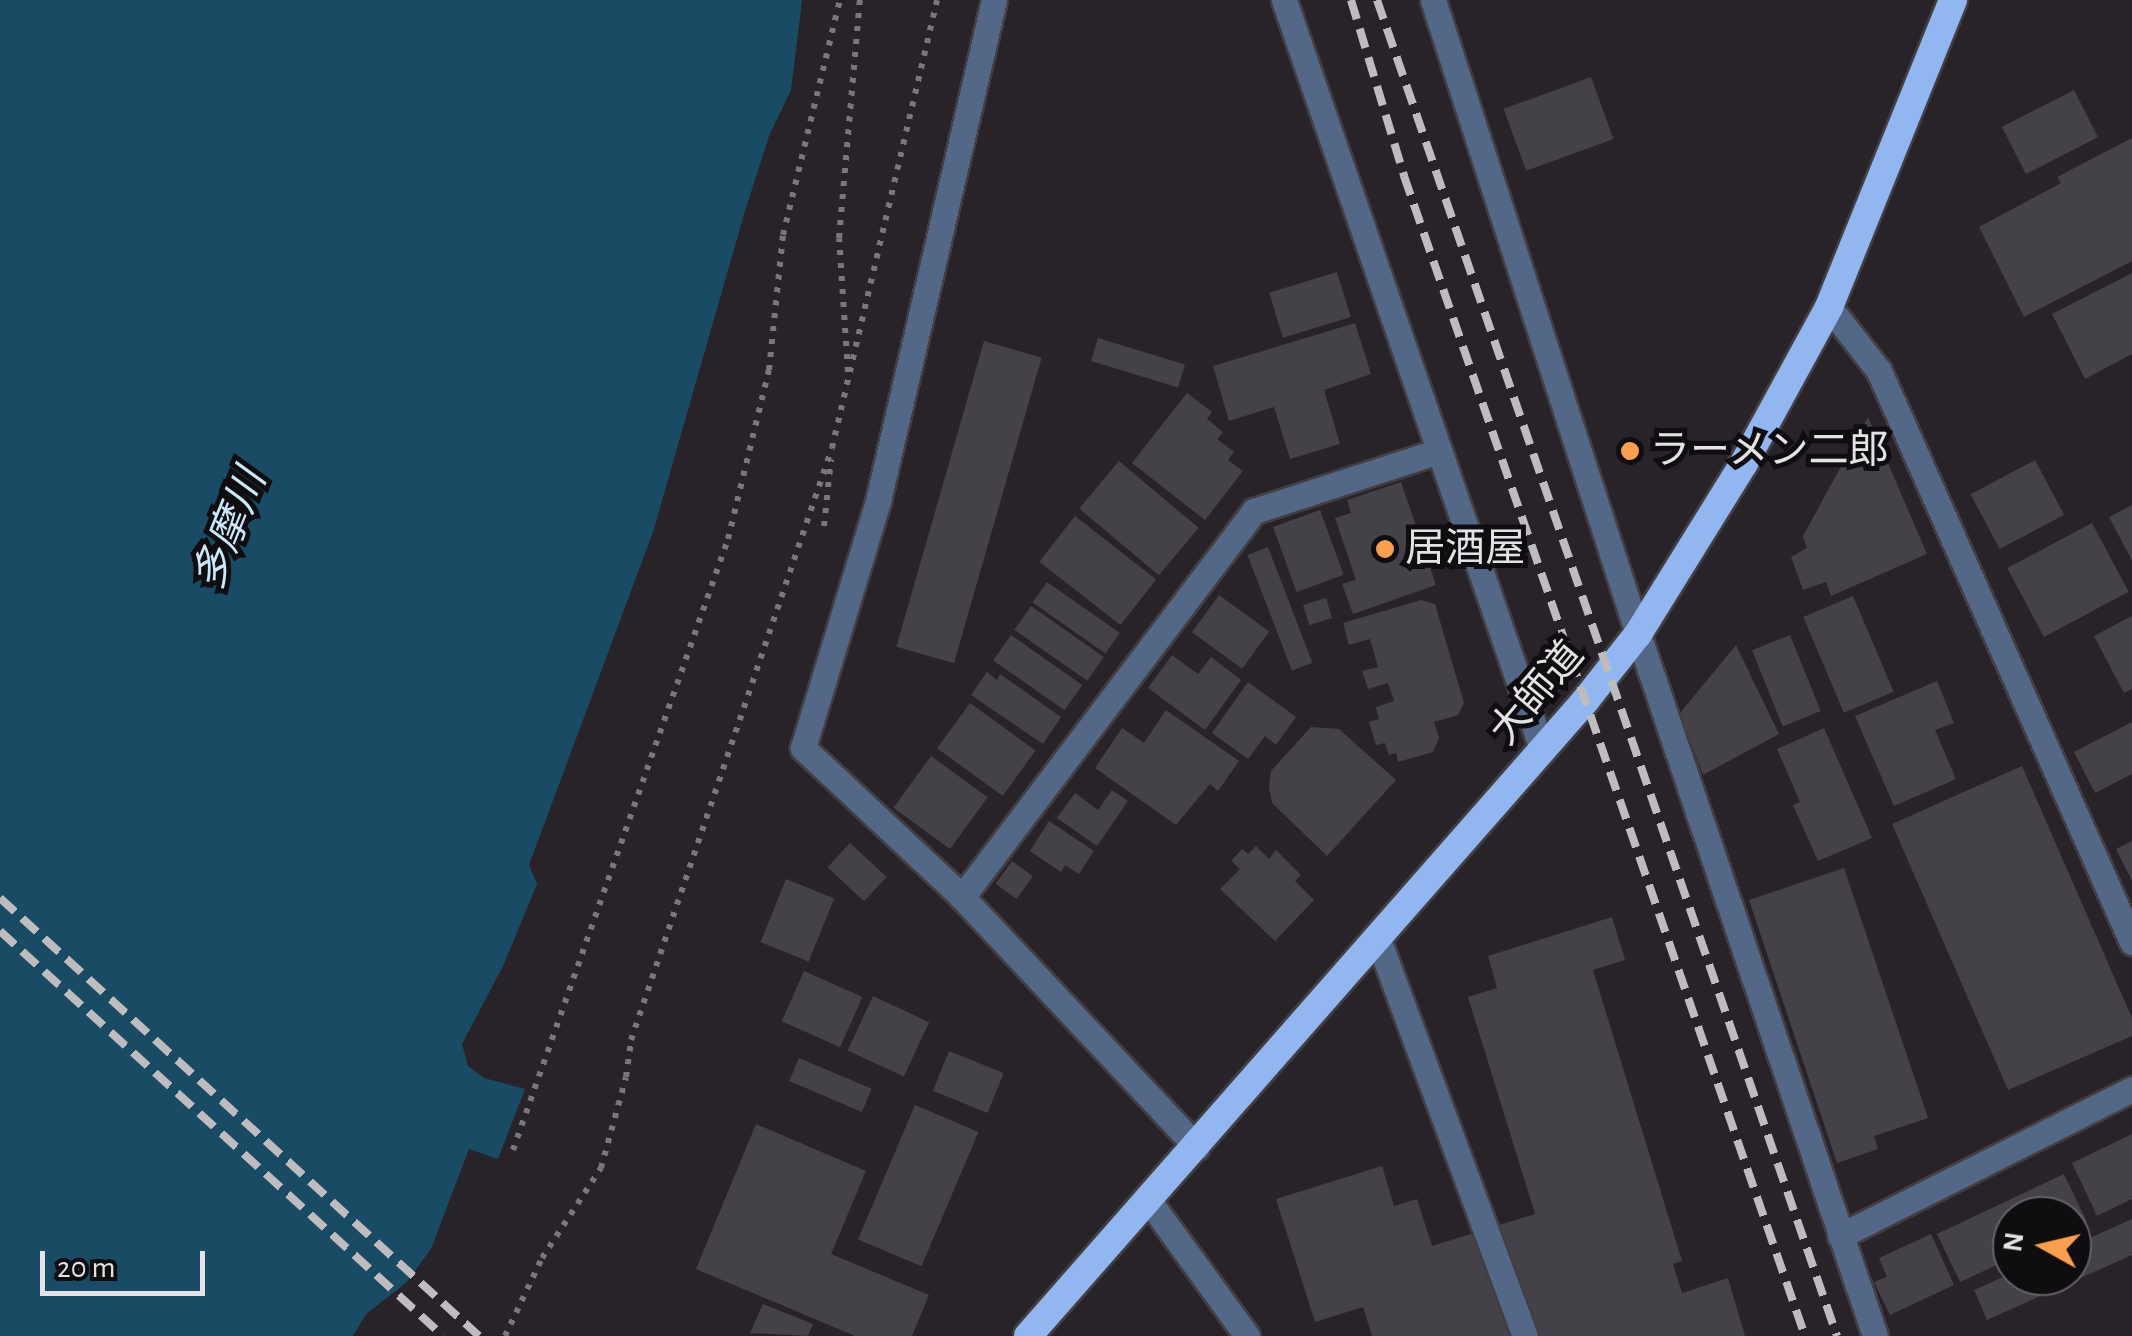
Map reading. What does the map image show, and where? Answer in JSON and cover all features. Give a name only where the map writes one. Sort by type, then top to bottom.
[{"type":"highway","name":"大師道","points":[[1028,1336],[1378,939],[1638,634],[1744,463],[1829,307],[1952,0]]},
{"type":"street","points":[[994,0],[878,501],[803,748],[962,897],[1197,1147]]},
{"type":"street","points":[[1284,0],[1522,681],[1542,749]]},
{"type":"street","points":[[1433,0],[1638,634],[1874,1336]]},
{"type":"street","points":[[1829,307],[1879,371],[2132,942]]},
{"type":"street","points":[[962,897],[1254,512],[1439,451]]},
{"type":"street","points":[[1378,939],[1525,1336]]},
{"type":"street","points":[[1840,1236],[2132,1089]]},
{"type":"street","points":[[1149,1200],[1247,1336]]},
{"type":"path","points":[[513,1150],[728,539],[769,370],[783,235],[840,0]]},
{"type":"path","points":[[849,378],[839,238],[860,0]]},
{"type":"path","points":[[505,1336],[542,1258],[600,1168],[632,1040],[832,448],[937,0]]},
{"type":"water","name":"多摩川","points":[[0,0],[802,0],[791,90],[769,136],[745,211],[653,532],[529,865],[537,884],[503,966],[462,1044],[468,1066],[484,1078],[525,1089],[498,1159],[469,1149],[431,1249],[406,1283],[366,1314],[353,1336],[0,1336]]},
{"type":"building","points":[[1591,77],[1614,139],[1526,171],[1504,109]]},
{"type":"building","points":[[2074,90],[2098,137],[2026,174],[2002,127]]},
{"type":"building","points":[[2132,138],[2132,261],[2024,317],[1979,227],[2061,183],[2057,177]]},
{"type":"building","points":[[1337,272],[1351,317],[1283,338],[1269,293]]},
{"type":"building","points":[[2132,273],[2132,354],[2085,379],[2052,314]]},
{"type":"building","points":[[1355,323],[1371,374],[1324,390],[1340,444],[1290,459],[1274,407],[1229,421],[1213,366]]},
{"type":"building","points":[[1098,338],[1185,365],[1178,388],[1091,361]]},
{"type":"building","points":[[984,341],[1042,358],[954,663],[896,647]]},
{"type":"building","points":[[1187,393],[1212,412],[1207,419],[1223,432],[1217,439],[1234,452],[1228,460],[1243,471],[1205,520],[1132,463]]},
{"type":"building","points":[[1868,417],[1927,554],[1831,596],[1826,582],[1803,590],[1791,557],[1807,548],[1803,536]]},
{"type":"building","points":[[2035,460],[2064,515],[2000,549],[1971,494]]},
{"type":"building","points":[[1119,461],[1199,528],[1159,575],[1079,508]]},
{"type":"building","name":"居酒屋","points":[[1401,482],[1436,585],[1353,614],[1342,584],[1356,580],[1335,518],[1351,513],[1347,500]]},
{"type":"building","points":[[2132,505],[2132,561],[2109,517]]},
{"type":"building","points":[[1320,510],[1344,575],[1297,592],[1273,527]]},
{"type":"building","points":[[1075,516],[1156,579],[1120,625],[1039,562]]},
{"type":"building","points":[[2092,523],[2129,592],[2044,637],[2007,568]]},
{"type":"building","points":[[1268,547],[1312,663],[1292,671],[1247,555]]},
{"type":"building","points":[[1047,582],[1120,633],[1106,654],[1033,602]]},
{"type":"building","points":[[1219,595],[1269,631],[1242,669],[1192,632]]},
{"type":"building","points":[[1853,596],[1894,692],[1844,713],[1803,617]]},
{"type":"building","points":[[1326,598],[1332,618],[1309,625],[1303,605]]},
{"type":"building","points":[[1421,600],[1435,604],[1464,703],[1458,715],[1434,722],[1439,738],[1433,752],[1398,762],[1396,753],[1389,755],[1385,743],[1376,745],[1369,722],[1379,719],[1376,707],[1394,701],[1388,683],[1368,689],[1362,671],[1378,667],[1370,639],[1349,645],[1343,623]]},
{"type":"building","points":[[1031,606],[1104,657],[1087,681],[1014,630]]},
{"type":"building","points":[[2132,616],[2132,689],[2124,693],[2094,636]]},
{"type":"building","points":[[1011,635],[1082,685],[1064,710],[993,660]]},
{"type":"building","points":[[1790,635],[1821,711],[1783,726],[1752,650]]},
{"type":"building","points":[[1736,645],[1779,734],[1703,775],[1680,713]]},
{"type":"building","points":[[1172,655],[1198,674],[1211,657],[1241,680],[1205,730],[1148,688]]},
{"type":"building","points":[[987,672],[997,680],[1000,674],[1061,717],[1043,744],[971,695]]},
{"type":"building","points":[[1937,681],[1954,723],[1935,730],[1956,779],[1894,806],[1855,716]]},
{"type":"building","points":[[1248,682],[1296,717],[1276,745],[1265,736],[1248,759],[1212,733]]},
{"type":"building","points":[[970,703],[1036,751],[1003,796],[937,748]]},
{"type":"building","points":[[1166,710],[1239,761],[1218,791],[1210,784],[1176,825],[1095,768],[1122,728],[1144,743]]},
{"type":"building","points":[[2132,722],[2132,774],[2095,793],[2074,752]]},
{"type":"building","points":[[1311,727],[1339,729],[1396,780],[1327,856],[1272,803],[1269,787],[1271,771]]},
{"type":"building","points":[[1824,728],[1872,838],[1818,861],[1793,805],[1800,802],[1777,749]]},
{"type":"building","points":[[931,756],[988,797],[950,849],[893,808]]},
{"type":"building","points":[[2022,766],[2132,1018],[2132,1036],[2008,1090],[1892,824]]},
{"type":"building","points":[[1112,790],[1128,801],[1097,846],[1057,818],[1075,793],[1098,810]]},
{"type":"building","points":[[1049,821],[1094,851],[1079,874],[1065,865],[1061,872],[1030,851]]},
{"type":"building","points":[[2132,841],[2132,881],[2116,849]]},
{"type":"building","points":[[850,843],[887,877],[864,901],[827,867]]},
{"type":"building","points":[[1256,846],[1269,859],[1276,850],[1301,875],[1295,881],[1314,900],[1275,941],[1220,889],[1240,869],[1231,861],[1242,849],[1248,854]]},
{"type":"building","points":[[1012,861],[1033,876],[1017,899],[996,884]]},
{"type":"building","points":[[1844,868],[1928,1118],[1874,1136],[1878,1149],[1837,1163],[1749,900]]},
{"type":"building","points":[[786,879],[834,898],[809,962],[761,942]]},
{"type":"building","points":[[1612,917],[1625,960],[1593,970],[1682,1261],[1673,1264],[1682,1293],[1728,1278],[1745,1336],[1372,1336],[1363,1307],[1315,1322],[1276,1199],[1382,1166],[1394,1206],[1417,1199],[1432,1246],[1535,1214],[1468,997],[1497,988],[1488,956]]},
{"type":"building","points":[[804,971],[862,997],[840,1047],[782,1021]]},
{"type":"building","points":[[873,996],[929,1022],[904,1077],[848,1050]]},
{"type":"building","points":[[949,1051],[1004,1073],[988,1113],[933,1091]]},
{"type":"building","points":[[799,1058],[872,1089],[862,1112],[789,1081]]},
{"type":"building","points":[[915,1105],[979,1132],[921,1266],[858,1239]]},
{"type":"building","points":[[756,1124],[866,1171],[831,1254],[929,1295],[912,1336],[855,1336],[696,1269]]},
{"type":"building","points":[[2132,1134],[2132,1199],[2097,1216],[2092,1196],[2088,1196],[2072,1163]]},
{"type":"building","points":[[2064,1174],[2075,1196],[2017,1196]]},
{"type":"building","points":[[1992,1208],[1992,1267],[1960,1282],[1937,1234]]},
{"type":"building","points":[[2132,1219],[2132,1255],[2092,1273],[2092,1237]]},
{"type":"building","points":[[1931,1234],[1954,1285],[1890,1315],[1874,1282],[1887,1277],[1879,1258]]},
{"type":"building","points":[[1992,1282],[1992,1296],[2041,1296],[1987,1320],[1974,1290]]},
{"type":"building","points":[[763,1304],[813,1324],[808,1336],[750,1333]]},
{"type":"railway","points":[[1351,0],[1404,176],[1805,1336]]},
{"type":"railway","points":[[1377,0],[1837,1336]]},
{"type":"railway","points":[[0,898],[479,1336]]},
{"type":"railway","points":[[0,931],[443,1336]]},
{"type":"place","name":"ラーメン二郎","points":[[1630,451]]},
{"type":"place","name":"居酒屋","points":[[1385,549]]}]
